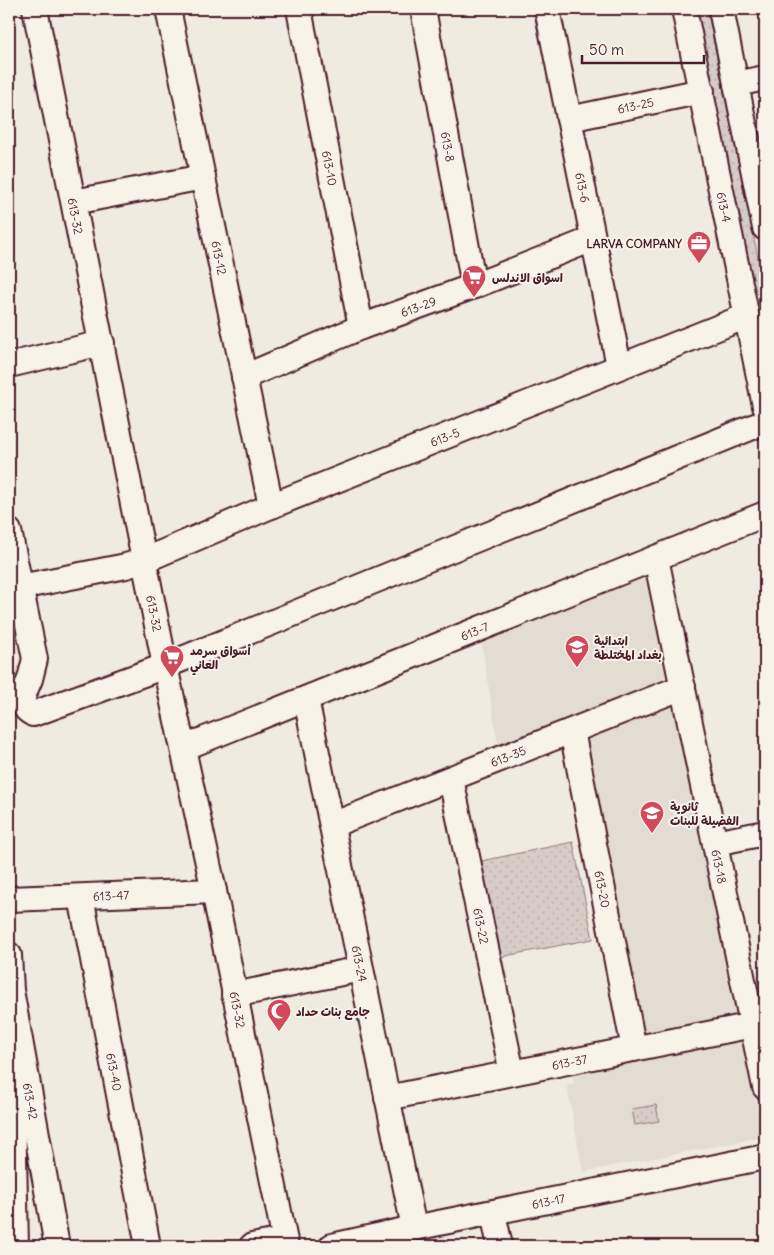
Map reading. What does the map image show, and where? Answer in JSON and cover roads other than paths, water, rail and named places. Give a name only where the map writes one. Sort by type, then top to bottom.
[{"type":"street","name":"613-32","points":[[35,9],[165,666],[214,891],[285,1243]]},
{"type":"street","name":"613-12","points":[[168,9],[271,506]]},
{"type":"street","name":"613-10","points":[[299,9],[361,327]]},
{"type":"street","name":"613-8","points":[[423,9],[474,286]]},
{"type":"street","name":"613-6","points":[[547,9],[619,366]]},
{"type":"street","name":"613-4","points":[[684,9],[765,406]]},
{"type":"street","points":[[721,9],[765,228]]},
{"type":"street","points":[[736,84],[765,78]]},
{"type":"street","name":"613-25","points":[[569,118],[702,91]]},
{"type":"street","points":[[74,202],[203,177]]},
{"type":"street","name":"613-29","points":[[244,377],[361,327],[474,286],[593,239]]},
{"type":"street","name":"613-5","points":[[20,587],[126,566],[145,560],[271,506],[746,316]]},
{"type":"street","points":[[9,365],[102,343]]},
{"type":"street","points":[[9,531],[34,659],[30,679],[17,692],[23,697],[24,705],[28,712],[33,714],[165,666],[765,422]]},
{"type":"street","name":"613-7","points":[[183,748],[765,514]]},
{"type":"street","name":"613-18","points":[[656,558],[765,1086]]},
{"type":"street","name":"613-35","points":[[332,825],[683,687]]},
{"type":"street","name":"613-24","points":[[306,698],[414,1228]]},
{"type":"street","name":"613-20","points":[[572,731],[634,1049]]},
{"type":"street","name":"613-22","points":[[451,779],[512,1073]]},
{"type":"street","points":[[715,843],[765,833]]},
{"type":"street","name":"613-47","points":[[9,899],[214,891]]},
{"type":"street","name":"613-40","points":[[81,897],[148,1246]]},
{"type":"street","name":"613-42","points":[[9,955],[11,990],[56,1246]]},
{"type":"street","points":[[234,995],[361,969]]},
{"type":"street","points":[[11,990],[16,1246]]},
{"type":"street","name":"613-37","points":[[387,1098],[753,1025]]},
{"type":"street","name":"613-17","points":[[332,1246],[765,1157]]},
{"type":"street","points":[[493,1213],[500,1246]]},
{"type":"street","points":[[252,1246],[285,1243]]},
{"type":"place","name":"LARVA COMPANY","points":[[699,264]]},
{"type":"place","name":"اسواق الاندلس","points":[[474,298]]},
{"type":"place","name":"ابتدائية بغداد المختلطة","points":[[577,668]]},
{"type":"place","name":"أسواق سرمد العاني","points":[[172,678]]},
{"type":"place","name":"ثانوية الفضيلة للبنات","points":[[652,834]]},
{"type":"place","name":"جامع بنات حداد","points":[[279,1032]]}]
